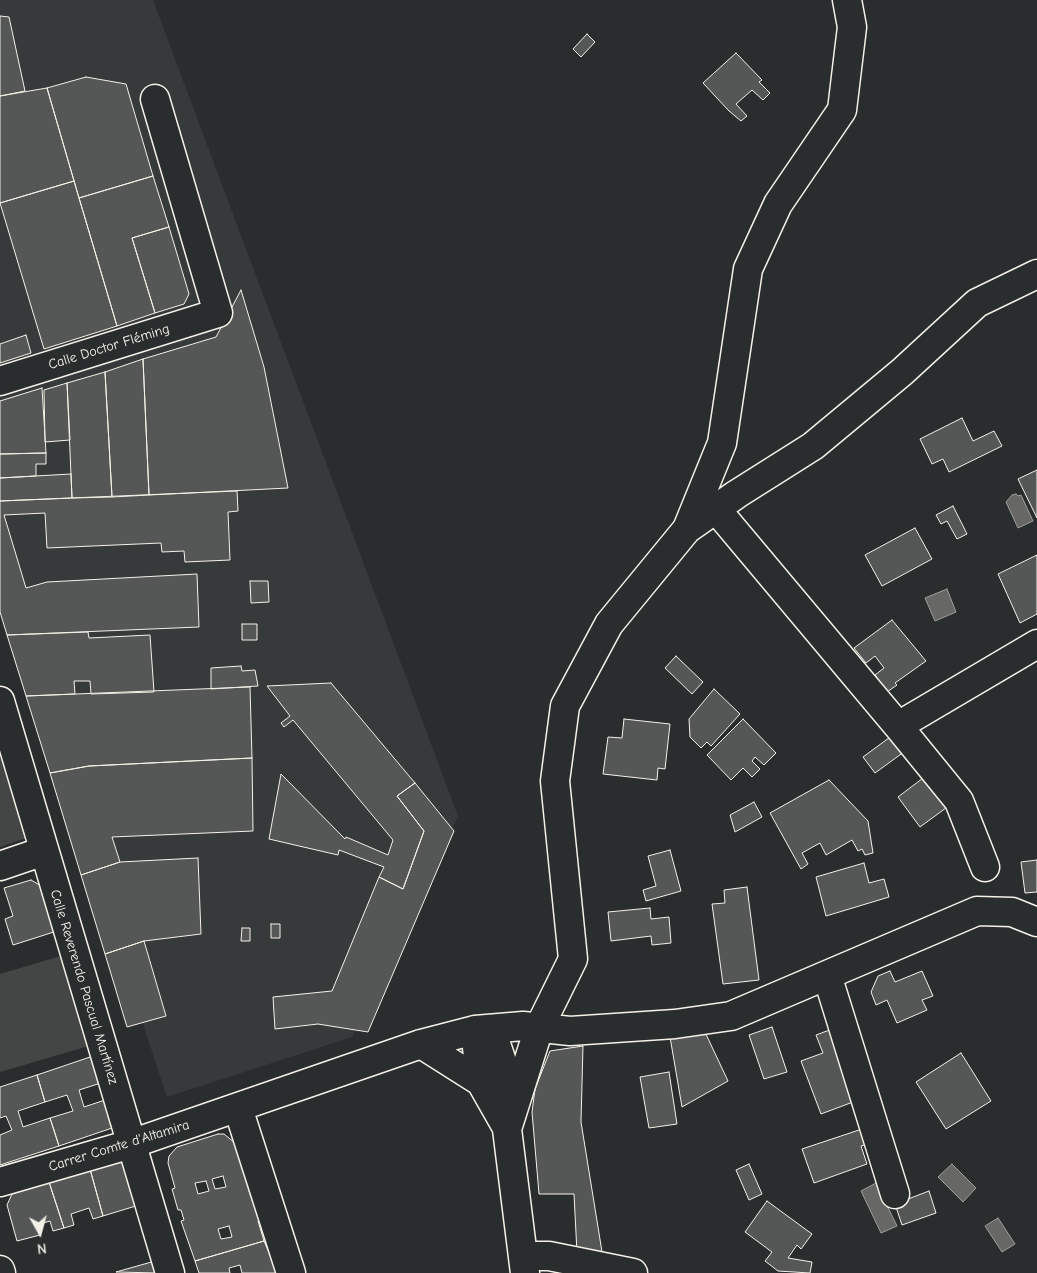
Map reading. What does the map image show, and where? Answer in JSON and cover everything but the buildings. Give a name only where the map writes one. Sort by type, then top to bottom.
[{"type":"street","points":[[687,529],[722,444],[748,269],[778,204],[842,110],[852,27],[847,0]]},
{"type":"street","name":"Calle Doctor Fléming","points":[[0,381],[218,313],[156,99]]},
{"type":"street","points":[[507,1129],[539,1028],[573,959],[555,781],[565,706],[609,624],[687,529],[813,446],[902,372],[977,303],[1037,274]]},
{"type":"street","points":[[716,509],[959,801],[985,867]]},
{"type":"street","points":[[898,726],[1037,644]]},
{"type":"street","name":"Calle Reverendo Pascual Martínez","points":[[0,701],[170,1273]]},
{"type":"street","points":[[0,866],[44,851]]},
{"type":"street","name":"Carrer Comte d'Altamira","points":[[0,1182],[131,1144],[421,1044],[483,1029],[523,1026],[570,1031],[675,1024],[731,1016],[977,911],[1012,912],[1037,922]]},
{"type":"street","points":[[826,975],[895,1194]]},
{"type":"street","points":[[481,1082],[483,1029]]},
{"type":"street","points":[[483,1029],[508,1080],[507,1129],[524,1264],[549,1256],[633,1273]]},
{"type":"street","points":[[421,1044],[481,1082],[507,1129]]},
{"type":"street","points":[[238,1108],[291,1273]]},
{"type":"shaded area","points":[[0,0],[153,0],[458,816],[352,1037],[167,1097],[0,590]]},
{"type":"shaded area","points":[[1016,494],[1018,496],[1021,495],[1033,521],[1018,528],[1006,502],[1012,495]]},
{"type":"shaded area","points":[[947,589],[956,612],[935,621],[925,598]]},
{"type":"shaded area","points":[[0,751],[26,838],[0,847]]},
{"type":"shaded area","points":[[71,953],[99,1043],[0,1072],[0,974]]},
{"type":"shaded area","points":[[952,1164],[976,1188],[963,1202],[938,1177]]},
{"type":"shaded area","points":[[876,1183],[897,1226],[881,1233],[861,1191]]},
{"type":"shaded area","points":[[998,1218],[1015,1244],[1002,1252],[985,1226]]}]
